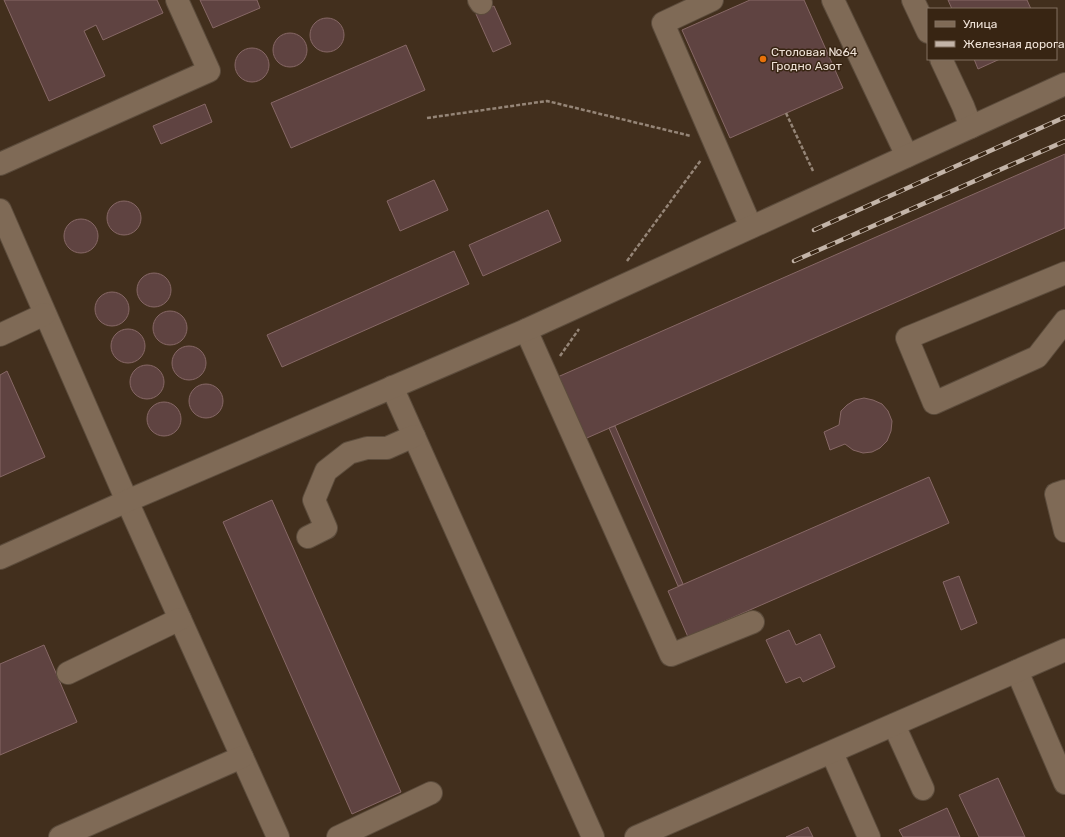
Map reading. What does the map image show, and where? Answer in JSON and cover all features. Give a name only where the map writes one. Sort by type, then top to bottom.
[{"type":"lane","points":[[0,164],[209,71],[177,0]]},
{"type":"lane","points":[[712,0],[663,23],[751,227]]},
{"type":"lane","points":[[833,0],[907,156]]},
{"type":"lane","points":[[913,0],[927,30]]},
{"type":"lane","points":[[941,60],[971,127]]},
{"type":"lane","points":[[0,558],[127,501],[526,330],[1065,84]]},
{"type":"lane","points":[[0,210],[127,501],[278,837]]},
{"type":"lane","points":[[1065,273],[907,338],[934,403],[1037,357],[1065,321]]},
{"type":"lane","points":[[0,335],[45,314]]},
{"type":"lane","points":[[526,330],[671,655],[753,622]]},
{"type":"lane","points":[[392,387],[593,837]]},
{"type":"lane","points":[[308,537],[326,528],[314,500],[326,472],[349,453],[367,448],[387,448],[414,436]]},
{"type":"lane","points":[[1065,491],[1056,494],[1065,531]]},
{"type":"lane","points":[[68,673],[180,619]]},
{"type":"lane","points":[[636,837],[733,794],[832,753],[1065,650]]},
{"type":"lane","points":[[1017,671],[1065,782]]},
{"type":"lane","points":[[894,725],[923,789]]},
{"type":"lane","points":[[832,753],[869,837]]},
{"type":"lane","points":[[60,837],[242,757]]},
{"type":"lane","points":[[338,837],[431,793]]},
{"type":"path","points":[[427,118],[547,101],[714,142],[636,249]]},
{"type":"path","points":[[786,113],[813,171]]},
{"type":"building","points":[[4,0],[157,0],[163,13],[103,40],[96,25],[84,31],[105,76],[49,101]]},
{"type":"building","points":[[200,0],[257,0],[260,8],[213,28]]},
{"type":"building","name":"Столовая №64 Гродно Азот","points":[[750,0],[804,0],[843,88],[730,138],[682,30]]},
{"type":"building","points":[[948,0],[1027,0],[1031,8],[952,8]]},
{"type":"building","points":[[494,6],[511,44],[493,52],[476,14]]},
{"type":"building","points":[[327,18],[339,23],[344,35],[339,47],[327,52],[315,47],[310,35],[315,23]]},
{"type":"building","points":[[290,33],[302,38],[307,50],[302,62],[290,67],[278,62],[273,50],[278,38]]},
{"type":"building","points":[[406,45],[425,90],[291,148],[271,103]]},
{"type":"building","points":[[252,48],[264,53],[269,65],[264,77],[252,82],[240,77],[235,65],[240,53]]},
{"type":"building","points":[[974,60],[998,60],[978,69]]},
{"type":"building","points":[[205,104],[212,122],[161,144],[153,126]]},
{"type":"building","points":[[1065,154],[1065,228],[580,441],[553,379]]},
{"type":"building","points":[[434,180],[448,210],[400,231],[387,201]]},
{"type":"building","points":[[124,201],[136,206],[141,218],[136,230],[124,235],[112,230],[107,218],[112,206]]},
{"type":"building","points":[[548,210],[561,241],[483,276],[469,245]]},
{"type":"building","points":[[81,219],[93,224],[98,236],[93,248],[81,253],[69,248],[64,236],[69,224]]},
{"type":"building","points":[[454,251],[469,284],[282,367],[267,335]]},
{"type":"building","points":[[154,273],[166,278],[171,290],[166,302],[154,307],[142,302],[137,290],[142,278]]},
{"type":"building","points":[[112,292],[124,297],[129,309],[124,321],[112,326],[100,321],[95,309],[100,297]]},
{"type":"building","points":[[170,311],[182,316],[187,328],[182,340],[170,345],[158,340],[153,328],[158,316]]},
{"type":"building","points":[[128,329],[140,334],[145,346],[140,358],[128,363],[116,358],[111,346],[116,334]]},
{"type":"building","points":[[189,346],[201,351],[206,363],[201,375],[189,380],[177,375],[172,363],[177,351]]},
{"type":"building","points":[[147,365],[159,370],[164,382],[159,394],[147,399],[135,394],[130,382],[135,370]]},
{"type":"building","points":[[7,371],[45,457],[0,477],[0,375]]},
{"type":"building","points":[[206,384],[218,389],[223,401],[218,413],[206,418],[194,413],[189,401],[194,389]]},
{"type":"building","points":[[864,398],[882,404],[888,411],[892,421],[891,431],[887,441],[880,448],[872,452],[863,453],[853,450],[845,444],[830,450],[824,432],[839,425],[841,411],[847,405],[855,400]]},
{"type":"building","points":[[164,402],[176,407],[181,419],[176,431],[164,436],[152,431],[147,419],[152,407]]},
{"type":"building","points":[[615,426],[683,584],[678,586],[609,428]]},
{"type":"building","points":[[929,477],[949,523],[688,637],[668,591]]},
{"type":"building","points":[[272,500],[401,792],[352,814],[223,522]]},
{"type":"building","points":[[959,576],[977,623],[961,630],[943,582]]},
{"type":"building","points":[[789,630],[796,645],[820,634],[835,667],[803,682],[800,677],[786,683],[766,640]]},
{"type":"building","points":[[44,645],[77,722],[0,755],[0,664]]},
{"type":"building","points":[[998,778],[1025,837],[979,837],[959,795]]},
{"type":"building","points":[[947,808],[960,837],[903,837],[899,830]]},
{"type":"building","points":[[808,827],[813,837],[786,837]]},
{"type":"railway","points":[[814,230],[1065,117]]},
{"type":"railway","points":[[794,261],[1065,141]]},
{"type":"place","name":"Столовая №64 Гродно Азот","points":[[763,59]]}]
